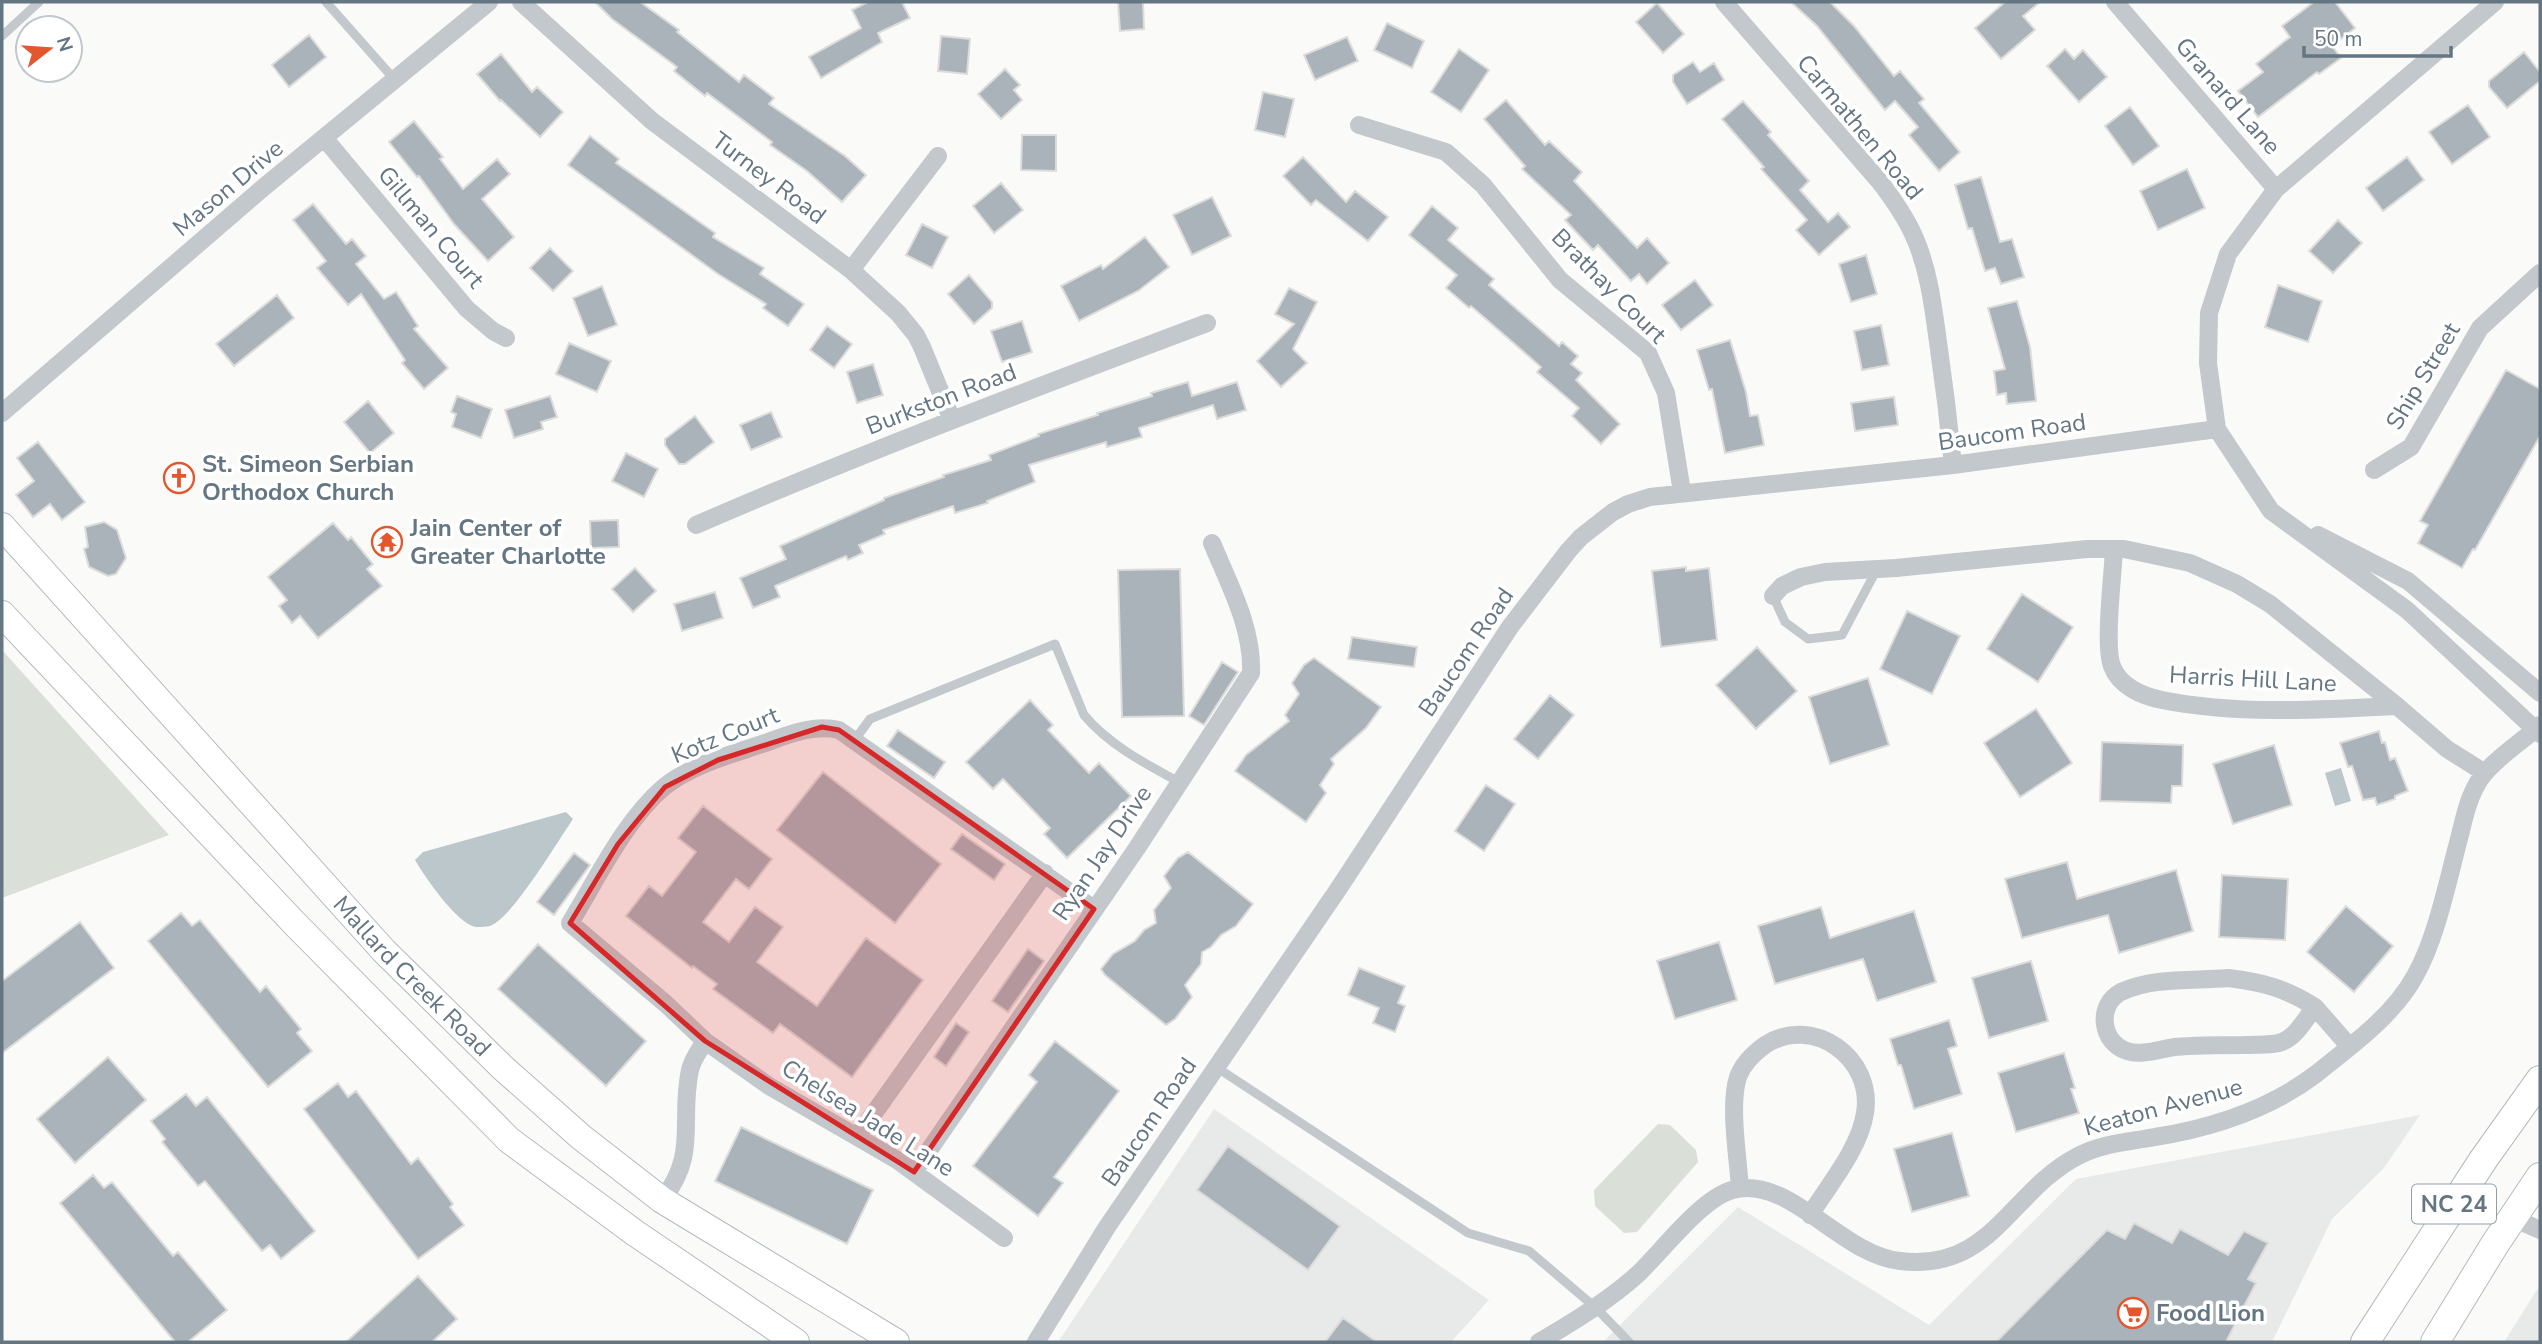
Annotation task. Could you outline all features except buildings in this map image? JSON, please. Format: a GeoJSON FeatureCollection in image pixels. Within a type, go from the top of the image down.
{"type":"FeatureCollection","features":[{"type":"Feature","properties":{"kind":"main road","name":"Mallard Creek Road"},"geometry":{"type":"LineString","coordinates":[[2,526],[384,951],[503,1068],[581,1137],[662,1200],[896,1342]]}},
{"type":"Feature","properties":{"kind":"main road","name":"Mallard Creek Road"},"geometry":{"type":"LineString","coordinates":[[2,614],[297,926],[509,1140],[635,1233],[796,1342]]}},
{"type":"Feature","properties":{"kind":"main road","name":"NC 24"},"geometry":{"type":"LineString","coordinates":[[2365,1342],[2483,1160],[2540,1080]]}},
{"type":"Feature","properties":{"kind":"main road","name":"NC 24"},"geometry":{"type":"LineString","coordinates":[[2435,1342],[2512,1218],[2539,1182]]}},
{"type":"Feature","properties":{"kind":"street","name":"Mason Drive"},"geometry":{"type":"LineString","coordinates":[[2,413],[264,187],[489,2]]}},
{"type":"Feature","properties":{"kind":"street","name":"Turney Road"},"geometry":{"type":"LineString","coordinates":[[520,2],[652,121],[851,270],[898,313],[916,335],[952,420]]}},
{"type":"Feature","properties":{"kind":"street","name":"Carmathen Road"},"geometry":{"type":"LineString","coordinates":[[1724,2],[1880,182],[1900,209],[1914,237],[1933,302],[1953,465]]}},
{"type":"Feature","properties":{"kind":"street","name":"Granard Lane"},"geometry":{"type":"LineString","coordinates":[[2115,2],[2276,189]]}},
{"type":"Feature","properties":{"kind":"street"},"geometry":{"type":"LineString","coordinates":[[2495,2],[2276,189],[2228,254],[2208,313],[2208,363],[2217,429],[2271,511],[2407,610],[2539,730]]}},
{"type":"Feature","properties":{"kind":"street","name":"Brathay Court"},"geometry":{"type":"LineString","coordinates":[[1359,125],[1446,152],[1483,185],[1560,280],[1648,353],[1665,393],[1682,492]]}},
{"type":"Feature","properties":{"kind":"street","name":"Gillman Court"},"geometry":{"type":"LineString","coordinates":[[325,139],[467,309],[493,331],[506,338]]}},
{"type":"Feature","properties":{"kind":"street"},"geometry":{"type":"LineString","coordinates":[[851,270],[938,156]]}},
{"type":"Feature","properties":{"kind":"street","name":"Ship Street"},"geometry":{"type":"LineString","coordinates":[[2374,470],[2411,447],[2480,328],[2540,273]]}},
{"type":"Feature","properties":{"kind":"street","name":"Burkston Road"},"geometry":{"type":"LineString","coordinates":[[696,526],[952,420],[1207,323]]}},
{"type":"Feature","properties":{"kind":"street","name":"Baucom Road"},"geometry":{"type":"LineString","coordinates":[[1036,1342],[1107,1227],[1339,888],[1510,627],[1581,537],[1628,504],[1650,497],[1953,465],[2217,429]]}},
{"type":"Feature","properties":{"kind":"street"},"geometry":{"type":"LineString","coordinates":[[2271,511],[2408,580],[2540,694]]}},
{"type":"Feature","properties":{"kind":"street","name":"Ryan Jay Drive"},"geometry":{"type":"LineString","coordinates":[[914,1172],[1137,848],[1251,673],[1252,653],[1245,625],[1212,543]]}},
{"type":"Feature","properties":{"kind":"street","name":"Harris Hill Lane"},"geometry":{"type":"LineString","coordinates":[[1773,596],[1782,586],[1801,577],[1825,572],[2087,549],[2114,549],[2190,564],[2237,584],[2270,604],[2447,749],[2485,773]]}},
{"type":"Feature","properties":{"kind":"street","name":"Harris Hill Lane"},"geometry":{"type":"LineString","coordinates":[[2114,549],[2109,626],[2110,663],[2124,685],[2160,700],[2217,707],[2332,709],[2397,706]]}},
{"type":"Feature","properties":{"kind":"street","name":"Kotz Court"},"geometry":{"type":"LineString","coordinates":[[705,1041],[666,1004],[570,923],[631,825],[645,807],[674,781],[718,760],[796,732],[822,727],[839,730],[1094,909]]}},
{"type":"Feature","properties":{"kind":"street","name":"Keaton Avenue"},"geometry":{"type":"LineString","coordinates":[[1740,1188],[1767,1190],[1788,1200],[1864,1249],[1887,1259],[1920,1262],[1945,1259],[1979,1244],[2050,1176],[2075,1157],[2113,1143],[2168,1135],[2236,1116],[2289,1091],[2314,1075],[2383,1018],[2400,1000],[2426,954],[2466,811],[2477,785],[2485,773],[2539,730]]}},
{"type":"Feature","properties":{"kind":"street"},"geometry":{"type":"LineString","coordinates":[[857,1138],[1045,873]]}},
{"type":"Feature","properties":{"kind":"street","name":"Keaton Avenue"},"geometry":{"type":"LineString","coordinates":[[2315,1007],[2291,1037],[2276,1044],[2197,1045],[2132,1053],[2114,1044],[2105,1024],[2110,1003],[2122,992],[2170,981],[2228,978],[2259,981],[2292,992],[2315,1007],[2349,1046]]}},
{"type":"Feature","properties":{"kind":"street"},"geometry":{"type":"LineString","coordinates":[[1539,1342],[1596,1308],[1637,1275],[1712,1199],[1740,1188],[1734,1097],[1743,1067],[1755,1052],[1775,1039],[1796,1034],[1817,1036],[1833,1043],[1849,1056],[1862,1076],[1867,1096],[1858,1139],[1810,1215]]}},
{"type":"Feature","properties":{"kind":"street"},"geometry":{"type":"LineString","coordinates":[[662,1200],[681,1170],[686,1149],[690,1070],[705,1041]]}},
{"type":"Feature","properties":{"kind":"street","name":"Chelsea Jade Lane"},"geometry":{"type":"LineString","coordinates":[[705,1041],[769,1086],[914,1172],[1004,1238]]}},
{"type":"Feature","properties":{"kind":"street"},"geometry":{"type":"LineString","coordinates":[[2512,1218],[2540,1230]]}},
{"type":"Feature","properties":{"kind":"lane"},"geometry":{"type":"LineString","coordinates":[[2,36],[39,2]]}},
{"type":"Feature","properties":{"kind":"lane"},"geometry":{"type":"LineString","coordinates":[[326,2],[395,80]]}},
{"type":"Feature","properties":{"kind":"lane"},"geometry":{"type":"LineString","coordinates":[[1773,596],[1784,622],[1808,639],[1842,635],[1877,569]]}},
{"type":"Feature","properties":{"kind":"lane"},"geometry":{"type":"LineString","coordinates":[[854,741],[870,719],[1055,644],[1084,716],[1092,725],[1137,759],[1179,782]]}},
{"type":"Feature","properties":{"kind":"lane"},"geometry":{"type":"LineString","coordinates":[[1216,1067],[1468,1233],[1529,1251],[1596,1308],[1629,1342]]}},
{"type":"Feature","properties":{"kind":"highlighted area"},"geometry":{"type":"Polygon","coordinates":[[[822,727],[839,730],[1094,909],[914,1172],[705,1041],[570,923],[618,844],[665,787],[718,760],[822,727]]]}},
{"type":"Feature","properties":{"kind":"shaded area"},"geometry":{"type":"Polygon","coordinates":[[[2,650],[169,835],[2,898],[2,650]]]}},
{"type":"Feature","properties":{"kind":"shaded area"},"geometry":{"type":"Polygon","coordinates":[[[2341,768],[2351,801],[2335,806],[2325,773],[2341,768]]]}},
{"type":"Feature","properties":{"kind":"shaded area"},"geometry":{"type":"Polygon","coordinates":[[[566,812],[573,819],[523,893],[501,919],[491,926],[476,927],[460,918],[442,899],[415,860],[423,852],[566,812]]]}},
{"type":"Feature","properties":{"kind":"shaded area"},"geometry":{"type":"Polygon","coordinates":[[[1214,1109],[1489,1300],[1451,1342],[1058,1342],[1214,1109]]]}},
{"type":"Feature","properties":{"kind":"shaded area"},"geometry":{"type":"Polygon","coordinates":[[[2420,1115],[2384,1168],[2332,1219],[2272,1342],[1603,1342],[1738,1207],[1929,1325],[2076,1179],[2420,1115]]]}},
{"type":"Feature","properties":{"kind":"shaded area"},"geometry":{"type":"Polygon","coordinates":[[[1658,1124],[1670,1125],[1696,1150],[1698,1162],[1637,1232],[1624,1233],[1595,1206],[1594,1190],[1658,1124]]]}},
{"type":"Feature","properties":{"kind":"shaded area"},"geometry":{"type":"Polygon","coordinates":[[[2540,1285],[2540,1342],[2504,1342],[2540,1285]]]}},
{"type":"Feature","properties":{"kind":"place","name":"St. Simeon Serbian Orthodox Church"},"geometry":{"type":"Point","coordinates":[179,478]}},
{"type":"Feature","properties":{"kind":"place","name":"Jain Center of Greater Charlotte"},"geometry":{"type":"Point","coordinates":[387,542]}},
{"type":"Feature","properties":{"kind":"place","name":"Food Lion"},"geometry":{"type":"Point","coordinates":[2133,1313]}}]}
